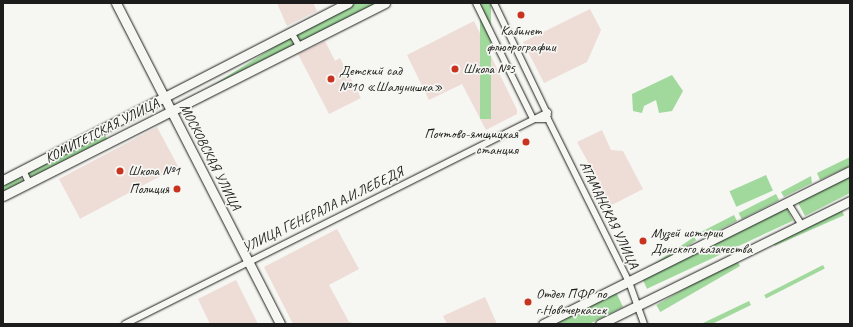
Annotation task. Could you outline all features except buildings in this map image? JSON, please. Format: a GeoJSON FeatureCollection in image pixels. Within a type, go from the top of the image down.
{"type":"FeatureCollection","features":[{"type":"Feature","properties":{"kind":"main road","name":"МОСКОВСКАЯ УЛИЦА"},"geometry":{"type":"LineString","coordinates":[[111,3],[162,98]]}},
{"type":"Feature","properties":{"kind":"main road","name":"МОСКОВСКАЯ УЛИЦА"},"geometry":{"type":"LineString","coordinates":[[116,3],[169,113],[246,262],[280,324]]}},
{"type":"Feature","properties":{"kind":"main road","name":"КОМИТЕТСКАЯ УЛИЦА"},"geometry":{"type":"LineString","coordinates":[[3,180],[348,3]]}},
{"type":"Feature","properties":{"kind":"main road","name":"КОМИТЕТСКАЯ УЛИЦА"},"geometry":{"type":"LineString","coordinates":[[3,196],[385,3]]}},
{"type":"Feature","properties":{"kind":"main road"},"geometry":{"type":"LineString","coordinates":[[543,324],[850,171]]}},
{"type":"Feature","properties":{"kind":"main road"},"geometry":{"type":"LineString","coordinates":[[600,324],[850,201]]}},
{"type":"Feature","properties":{"kind":"main road","name":"МОСКОВСКАЯ УЛИЦА"},"geometry":{"type":"LineString","coordinates":[[246,262],[274,324]]}},
{"type":"Feature","properties":{"kind":"street"},"geometry":{"type":"LineString","coordinates":[[476,3],[534,119],[548,115]]}},
{"type":"Feature","properties":{"kind":"street","name":"АТАМАНСКАЯ УЛИЦА"},"geometry":{"type":"LineString","coordinates":[[494,3],[629,282],[636,306],[644,324]]}},
{"type":"Feature","properties":{"kind":"street"},"geometry":{"type":"LineString","coordinates":[[291,32],[299,46]]}},
{"type":"Feature","properties":{"kind":"street","name":"УЛИЦА ГЕНЕРАЛА А.И.ЛЕБЕДЯ"},"geometry":{"type":"LineString","coordinates":[[124,324],[534,119]]}},
{"type":"Feature","properties":{"kind":"street"},"geometry":{"type":"LineString","coordinates":[[23,170],[29,183]]}},
{"type":"Feature","properties":{"kind":"street"},"geometry":{"type":"LineString","coordinates":[[788,203],[802,225]]}},
{"type":"Feature","properties":{"kind":"shaded area"},"geometry":{"type":"Polygon","coordinates":[[[277,3],[313,3],[317,11],[287,26],[277,3]]]}},
{"type":"Feature","properties":{"kind":"shaded area"},"geometry":{"type":"Polygon","coordinates":[[[590,9],[601,30],[587,62],[544,83],[523,42],[590,9]]]}},
{"type":"Feature","properties":{"kind":"shaded area","name":"Школа №5"},"geometry":{"type":"Polygon","coordinates":[[[474,21],[517,110],[517,114],[486,130],[462,84],[429,100],[407,55],[474,21]]]}},
{"type":"Feature","properties":{"kind":"shaded area","name":"Детский сад №10 «Шалунишка»"},"geometry":{"type":"Polygon","coordinates":[[[325,41],[335,61],[340,58],[361,98],[329,114],[298,54],[325,41]]]}},
{"type":"Feature","properties":{"kind":"shaded area","name":"Школа №1"},"geometry":{"type":"Polygon","coordinates":[[[157,127],[178,167],[80,219],[59,179],[157,127]]]}},
{"type":"Feature","properties":{"kind":"shaded area"},"geometry":{"type":"Polygon","coordinates":[[[602,130],[611,150],[623,151],[643,189],[610,206],[600,187],[597,188],[590,178],[585,166],[589,164],[577,142],[602,130]]]}},
{"type":"Feature","properties":{"kind":"shaded area"},"geometry":{"type":"Polygon","coordinates":[[[337,229],[359,269],[329,285],[349,322],[358,324],[293,324],[264,267],[337,229]]]}},
{"type":"Feature","properties":{"kind":"shaded area"},"geometry":{"type":"Polygon","coordinates":[[[236,280],[258,324],[210,324],[198,299],[236,280]]]}},
{"type":"Feature","properties":{"kind":"shaded area"},"geometry":{"type":"Polygon","coordinates":[[[485,297],[497,324],[447,324],[443,316],[485,297]]]}},
{"type":"Feature","properties":{"kind":"green space"},"geometry":{"type":"Polygon","coordinates":[[[356,3],[379,3],[301,43],[296,34],[356,3]]]}},
{"type":"Feature","properties":{"kind":"green space"},"geometry":{"type":"Polygon","coordinates":[[[480,3],[491,3],[491,119],[480,119],[480,3]]]}},
{"type":"Feature","properties":{"kind":"green space"},"geometry":{"type":"Polygon","coordinates":[[[290,37],[295,45],[205,101],[200,93],[290,37]]]}},
{"type":"Feature","properties":{"kind":"green space"},"geometry":{"type":"Polygon","coordinates":[[[672,75],[683,91],[672,111],[659,113],[656,100],[644,106],[642,113],[633,111],[632,94],[672,75]]]}},
{"type":"Feature","properties":{"kind":"green space"},"geometry":{"type":"Polygon","coordinates":[[[103,131],[108,141],[31,180],[26,170],[103,131]]]}},
{"type":"Feature","properties":{"kind":"green space"},"geometry":{"type":"Polygon","coordinates":[[[850,157],[850,166],[820,180],[817,173],[850,157]]]}},
{"type":"Feature","properties":{"kind":"green space"},"geometry":{"type":"Polygon","coordinates":[[[19,174],[24,183],[3,194],[3,183],[19,174]]]}},
{"type":"Feature","properties":{"kind":"green space"},"geometry":{"type":"Polygon","coordinates":[[[766,175],[773,191],[736,207],[729,191],[766,175]]]}},
{"type":"Feature","properties":{"kind":"green space"},"geometry":{"type":"Polygon","coordinates":[[[850,175],[850,193],[805,216],[797,201],[850,175]]]}},
{"type":"Feature","properties":{"kind":"green space"},"geometry":{"type":"Polygon","coordinates":[[[811,176],[812,183],[784,197],[781,192],[811,176]]]}},
{"type":"Feature","properties":{"kind":"green space"},"geometry":{"type":"Polygon","coordinates":[[[776,194],[779,200],[742,219],[739,213],[776,194]]]}},
{"type":"Feature","properties":{"kind":"green space"},"geometry":{"type":"Polygon","coordinates":[[[840,206],[844,215],[775,246],[771,237],[840,206]]]}},
{"type":"Feature","properties":{"kind":"green space"},"geometry":{"type":"Polygon","coordinates":[[[787,208],[793,221],[647,289],[641,276],[787,208]]]}},
{"type":"Feature","properties":{"kind":"green space"},"geometry":{"type":"Polygon","coordinates":[[[734,215],[737,221],[705,237],[699,233],[734,215]]]}},
{"type":"Feature","properties":{"kind":"green space"},"geometry":{"type":"Polygon","coordinates":[[[694,237],[696,240],[646,274],[644,271],[694,237]]]}},
{"type":"Feature","properties":{"kind":"green space"},"geometry":{"type":"Polygon","coordinates":[[[736,259],[740,266],[660,312],[656,305],[736,259]]]}},
{"type":"Feature","properties":{"kind":"green space"},"geometry":{"type":"Polygon","coordinates":[[[823,265],[825,269],[766,299],[764,295],[823,265]]]}},
{"type":"Feature","properties":{"kind":"green space"},"geometry":{"type":"Polygon","coordinates":[[[616,292],[623,307],[589,324],[550,324],[616,292]]]}},
{"type":"Feature","properties":{"kind":"green space"},"geometry":{"type":"Polygon","coordinates":[[[749,301],[751,305],[712,324],[701,324],[749,301]]]}},
{"type":"Feature","properties":{"kind":"place","name":"Кабинет флюорографии"},"geometry":{"type":"Point","coordinates":[521,15]}},
{"type":"Feature","properties":{"kind":"place","name":"Школа №5"},"geometry":{"type":"Point","coordinates":[455,69]}},
{"type":"Feature","properties":{"kind":"place","name":"Детский сад №10 «Шалунишка»"},"geometry":{"type":"Point","coordinates":[331,79]}},
{"type":"Feature","properties":{"kind":"place","name":"Почтово-ямщицкая станция"},"geometry":{"type":"Point","coordinates":[526,142]}},
{"type":"Feature","properties":{"kind":"place","name":"Школа №1"},"geometry":{"type":"Point","coordinates":[120,171]}},
{"type":"Feature","properties":{"kind":"place","name":"Полиция"},"geometry":{"type":"Point","coordinates":[177,189]}},
{"type":"Feature","properties":{"kind":"place","name":"Музей истории Донского казачества"},"geometry":{"type":"Point","coordinates":[643,241]}},
{"type":"Feature","properties":{"kind":"place","name":"Отдел ПФР по г.Новочеркасск"},"geometry":{"type":"Point","coordinates":[528,302]}}]}
